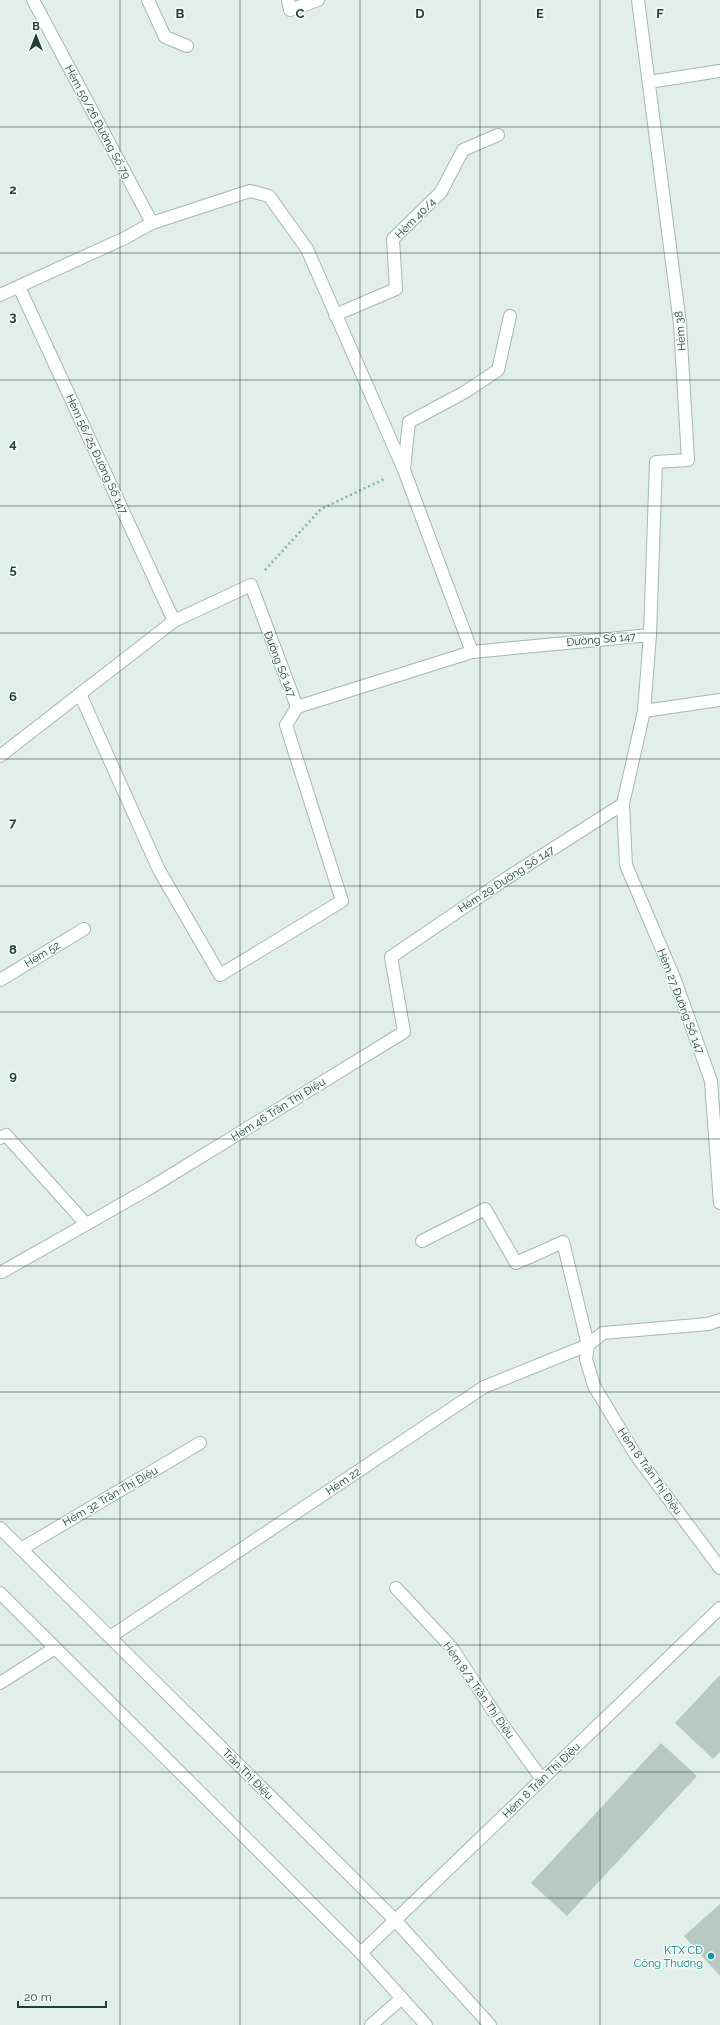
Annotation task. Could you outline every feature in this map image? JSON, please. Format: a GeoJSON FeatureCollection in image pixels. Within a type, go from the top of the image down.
{"type":"FeatureCollection","features":[{"type":"Feature","properties":{"kind":"street","name":"Hẻm 50/26 Đường Số 79"},"geometry":{"type":"LineString","coordinates":[[33,0],[152,223]]}},
{"type":"Feature","properties":{"kind":"street"},"geometry":{"type":"LineString","coordinates":[[148,0],[165,37],[187,46]]}},
{"type":"Feature","properties":{"kind":"street"},"geometry":{"type":"LineString","coordinates":[[288,0],[290,10],[318,0]]}},
{"type":"Feature","properties":{"kind":"street","name":"Hẻm 38"},"geometry":{"type":"LineString","coordinates":[[638,0],[680,324],[688,460],[656,462],[650,635]]}},
{"type":"Feature","properties":{"kind":"street"},"geometry":{"type":"LineString","coordinates":[[649,82],[720,71]]}},
{"type":"Feature","properties":{"kind":"street","name":"Hẻm 40/4"},"geometry":{"type":"LineString","coordinates":[[335,315],[396,289],[392,239],[441,192],[464,150],[498,135]]}},
{"type":"Feature","properties":{"kind":"street"},"geometry":{"type":"LineString","coordinates":[[0,295],[125,238],[152,223],[250,191],[269,196],[307,249],[404,470],[472,652]]}},
{"type":"Feature","properties":{"kind":"street","name":"Hẻm 56/25 Đường Số 147"},"geometry":{"type":"LineString","coordinates":[[19,287],[174,622]]}},
{"type":"Feature","properties":{"kind":"street"},"geometry":{"type":"LineString","coordinates":[[404,470],[409,422],[465,392],[498,370],[510,316]]}},
{"type":"Feature","properties":{"kind":"street"},"geometry":{"type":"LineString","coordinates":[[0,756],[174,622],[251,585]]}},
{"type":"Feature","properties":{"kind":"street","name":"Đường Số 147"},"geometry":{"type":"LineString","coordinates":[[251,585],[297,707],[472,652],[650,635],[644,711],[623,804]]}},
{"type":"Feature","properties":{"kind":"street"},"geometry":{"type":"LineString","coordinates":[[80,694],[159,870],[220,975],[342,901],[286,725],[297,707]]}},
{"type":"Feature","properties":{"kind":"street"},"geometry":{"type":"LineString","coordinates":[[644,711],[720,700]]}},
{"type":"Feature","properties":{"kind":"street","name":"Hẻm 29 Đường Số 147"},"geometry":{"type":"LineString","coordinates":[[391,957],[507,878],[623,804]]}},
{"type":"Feature","properties":{"kind":"street","name":"Hẻm 27 Đường Số 147"},"geometry":{"type":"LineString","coordinates":[[623,804],[626,865],[675,980],[711,1081],[720,1203]]}},
{"type":"Feature","properties":{"kind":"street","name":"Hẻm 52"},"geometry":{"type":"LineString","coordinates":[[0,980],[84,929]]}},
{"type":"Feature","properties":{"kind":"street","name":"Hẻm 46 Trần Thị Điệu"},"geometry":{"type":"LineString","coordinates":[[2,1272],[150,1188],[404,1032],[391,957]]}},
{"type":"Feature","properties":{"kind":"street"},"geometry":{"type":"LineString","coordinates":[[0,1138],[6,1135],[86,1224]]}},
{"type":"Feature","properties":{"kind":"street","name":"Hẻm 8 Trần Thị Điệu"},"geometry":{"type":"LineString","coordinates":[[422,1242],[485,1209],[516,1263],[563,1242],[588,1345],[586,1359],[594,1386],[635,1454],[720,1568]]}},
{"type":"Feature","properties":{"kind":"street"},"geometry":{"type":"LineString","coordinates":[[588,1345],[603,1333],[708,1324],[720,1320]]}},
{"type":"Feature","properties":{"kind":"street","name":"Hẻm 22"},"geometry":{"type":"LineString","coordinates":[[110,1637],[484,1387],[588,1345]]}},
{"type":"Feature","properties":{"kind":"street","name":"Hẻm 32 Trần Thị Điệu"},"geometry":{"type":"LineString","coordinates":[[21,1549],[200,1443]]}},
{"type":"Feature","properties":{"kind":"street","name":"Trần Thị Điệu"},"geometry":{"type":"LineString","coordinates":[[0,1528],[395,1920],[490,2025]]}},
{"type":"Feature","properties":{"kind":"street","name":"Hẻm 8/3 Trần Thị Điệu"},"geometry":{"type":"LineString","coordinates":[[396,1588],[452,1648],[500,1720],[542,1779]]}},
{"type":"Feature","properties":{"kind":"street"},"geometry":{"type":"LineString","coordinates":[[0,1593],[361,1953],[426,2025]]}},
{"type":"Feature","properties":{"kind":"street","name":"Hẻm 8 Trần Thị Điệu"},"geometry":{"type":"LineString","coordinates":[[361,1953],[720,1608]]}},
{"type":"Feature","properties":{"kind":"street"},"geometry":{"type":"LineString","coordinates":[[0,1683],[55,1648]]}},
{"type":"Feature","properties":{"kind":"street"},"geometry":{"type":"LineString","coordinates":[[372,2025],[402,1998]]}},
{"type":"Feature","properties":{"kind":"path"},"geometry":{"type":"LineString","coordinates":[[251,585],[321,509],[404,470]]}},
{"type":"Feature","properties":{"kind":"building"},"geometry":{"type":"Polygon","coordinates":[[[720,1675],[720,1752],[713,1759],[675,1723],[720,1675]]]}},
{"type":"Feature","properties":{"kind":"building"},"geometry":{"type":"Polygon","coordinates":[[[661,1743],[697,1776],[567,1916],[531,1883],[661,1743]]]}},
{"type":"Feature","properties":{"kind":"building","name":"KTX CĐ Công Thương"},"geometry":{"type":"Polygon","coordinates":[[[720,1904],[720,1976],[684,1936],[720,1904]]]}},
{"type":"Feature","properties":{"kind":"place","name":"KTX CĐ Công Thương"},"geometry":{"type":"Point","coordinates":[711,1956]}}]}
